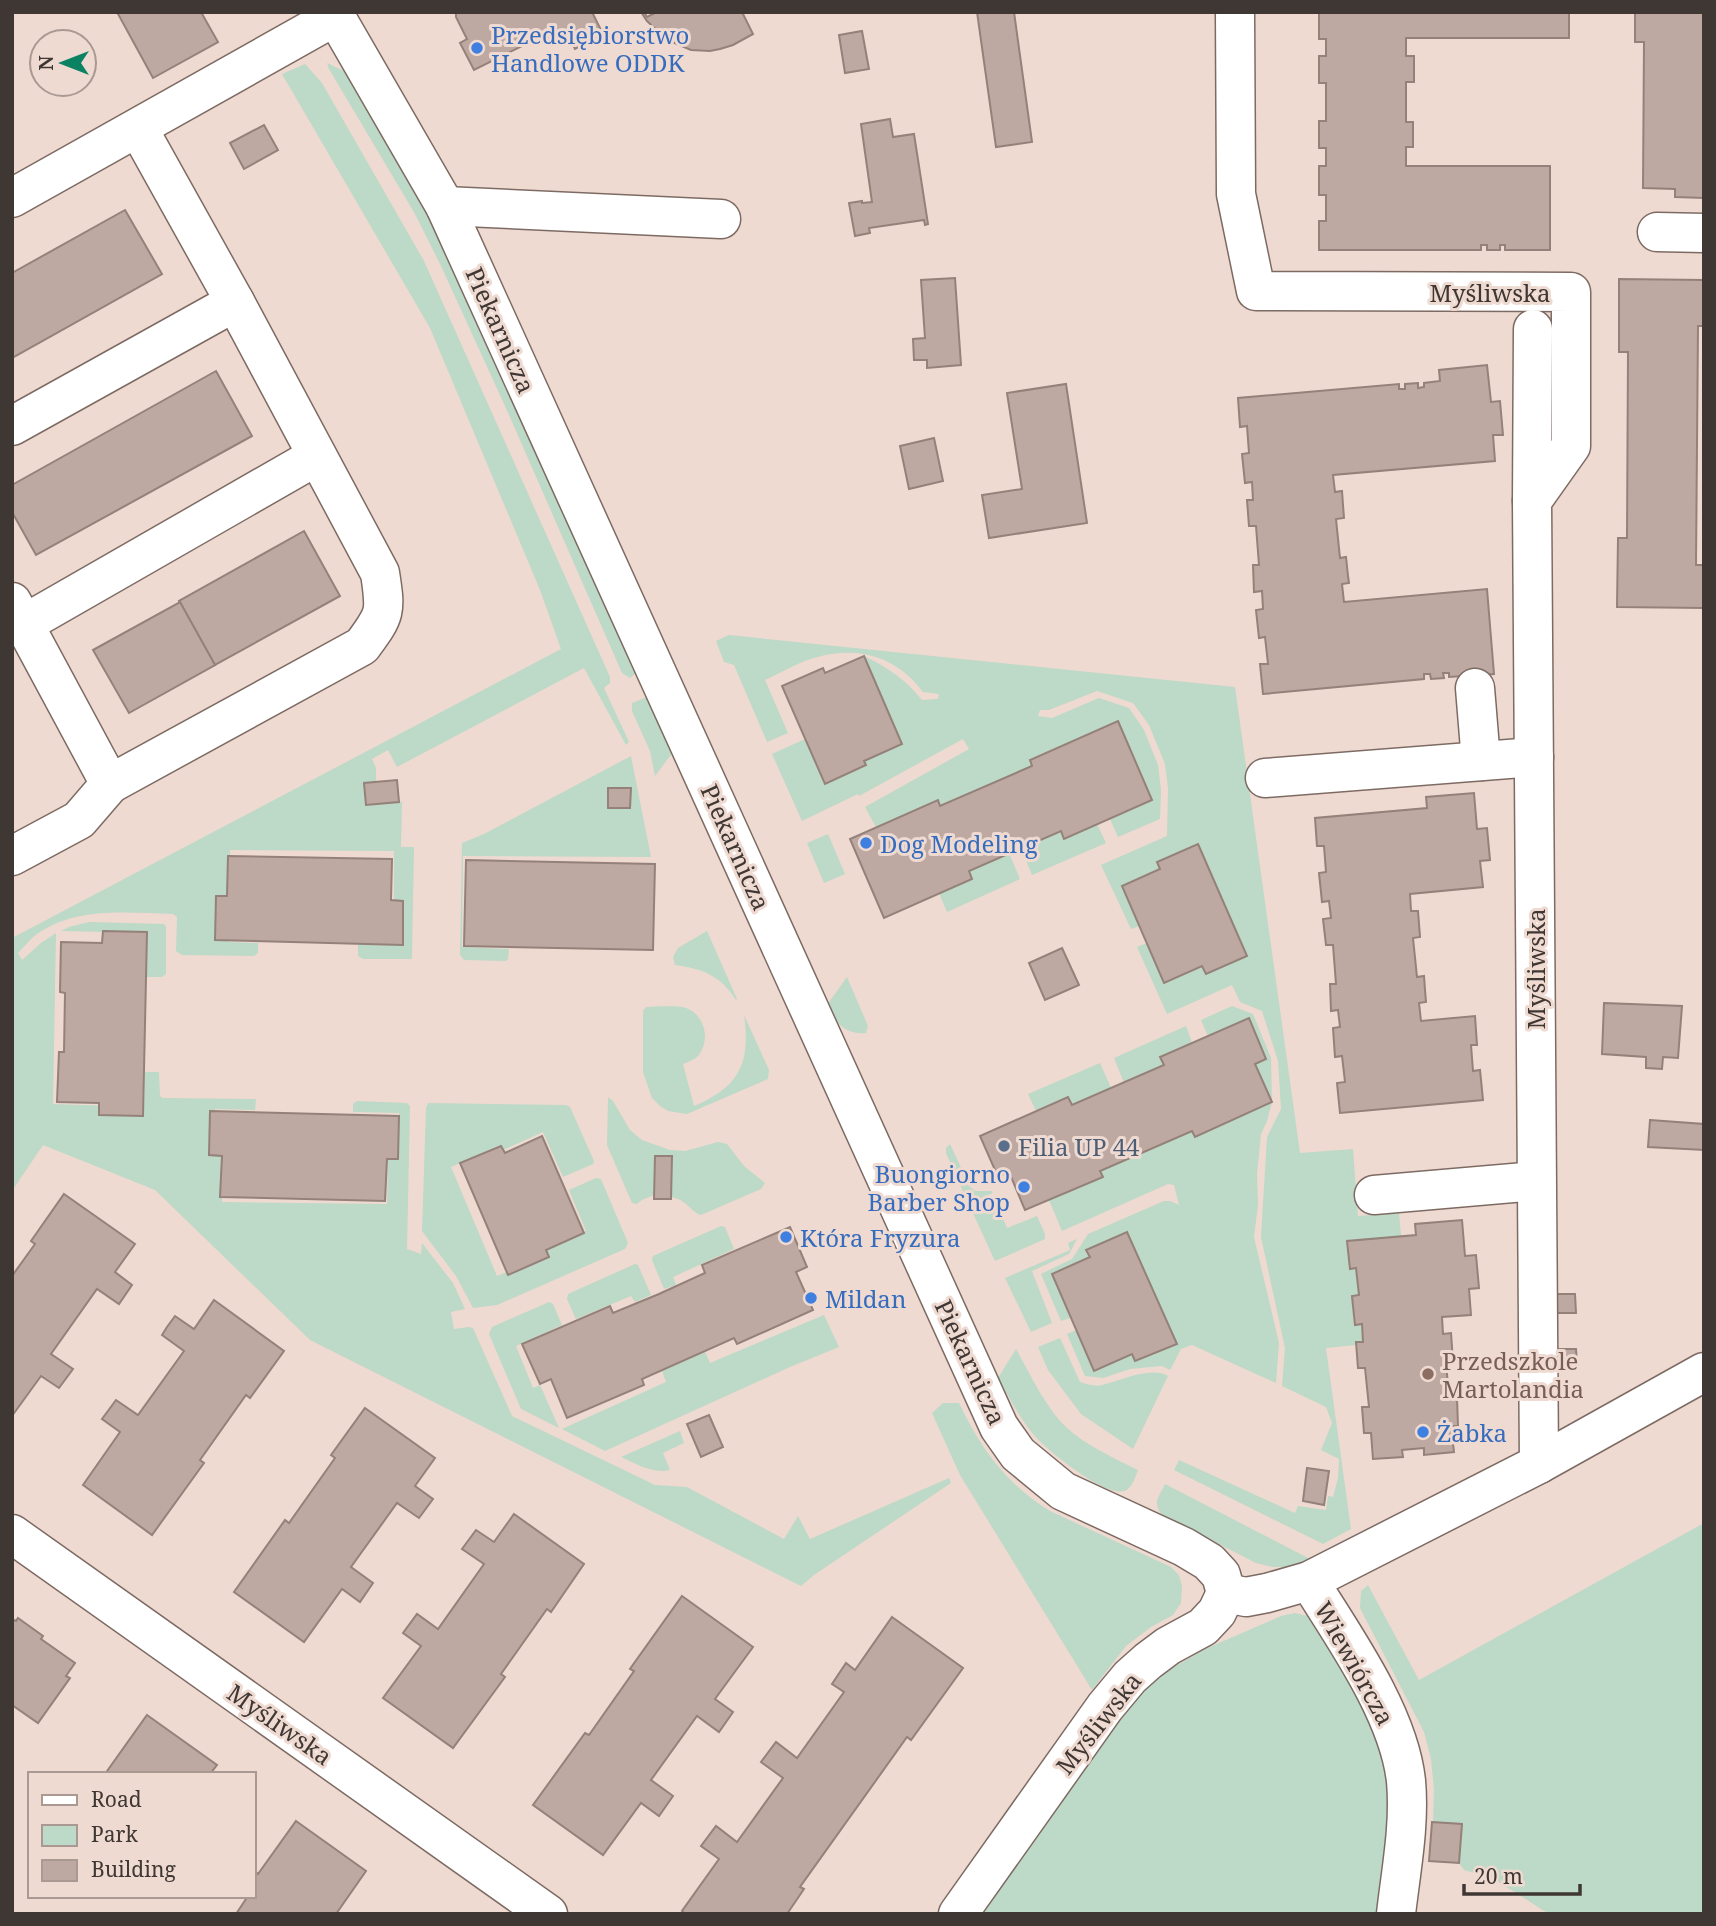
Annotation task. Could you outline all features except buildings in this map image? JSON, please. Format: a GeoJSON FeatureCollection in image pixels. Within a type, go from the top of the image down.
{"type":"FeatureCollection","features":[{"type":"Feature","properties":{"kind":"street","name":"Myśliwska"},"geometry":{"type":"LineString","coordinates":[[1235,12],[1236,194],[1256,291],[1571,292],[1571,446],[1532,500],[1539,1464]]}},
{"type":"Feature","properties":{"kind":"street"},"geometry":{"type":"LineString","coordinates":[[12,198],[335,14]]}},
{"type":"Feature","properties":{"kind":"street","name":"Piekarnicza"},"geometry":{"type":"LineString","coordinates":[[335,14],[445,206],[999,1427],[1018,1454],[1063,1491],[1184,1547],[1209,1562],[1221,1575],[1226,1593]]}},
{"type":"Feature","properties":{"kind":"street"},"geometry":{"type":"LineString","coordinates":[[12,856],[79,820],[110,783],[362,646],[379,624],[385,605],[380,573],[138,128]]}},
{"type":"Feature","properties":{"kind":"street"},"geometry":{"type":"LineString","coordinates":[[445,206],[721,219]]}},
{"type":"Feature","properties":{"kind":"street"},"geometry":{"type":"LineString","coordinates":[[1657,232],[1704,233]]}},
{"type":"Feature","properties":{"kind":"street"},"geometry":{"type":"LineString","coordinates":[[12,426],[235,302]]}},
{"type":"Feature","properties":{"kind":"street"},"geometry":{"type":"LineString","coordinates":[[1532,500],[1533,329]]}},
{"type":"Feature","properties":{"kind":"street"},"geometry":{"type":"LineString","coordinates":[[110,783],[18,613],[317,456]]}},
{"type":"Feature","properties":{"kind":"street"},"geometry":{"type":"LineString","coordinates":[[1475,688],[1481,761]]}},
{"type":"Feature","properties":{"kind":"street"},"geometry":{"type":"LineString","coordinates":[[1265,778],[1534,757]]}},
{"type":"Feature","properties":{"kind":"street"},"geometry":{"type":"LineString","coordinates":[[1374,1195],[1536,1181]]}},
{"type":"Feature","properties":{"kind":"street"},"geometry":{"type":"LineString","coordinates":[[1226,1593],[1246,1597],[1309,1581],[1539,1464],[1704,1372]]}},
{"type":"Feature","properties":{"kind":"street","name":"Myśliwska"},"geometry":{"type":"LineString","coordinates":[[12,1534],[548,1914]]}},
{"type":"Feature","properties":{"kind":"street","name":"Wiewiórcza"},"geometry":{"type":"LineString","coordinates":[[1309,1581],[1370,1679],[1401,1756],[1406,1782],[1406,1819],[1396,1914]]}},
{"type":"Feature","properties":{"kind":"street","name":"Myśliwska"},"geometry":{"type":"LineString","coordinates":[[958,1914],[1105,1707],[1130,1677],[1168,1646],[1203,1627],[1217,1612],[1226,1593]]}},
{"type":"Feature","properties":{"kind":"green space"},"geometry":{"type":"Polygon","coordinates":[[[327,63],[344,71],[424,208],[449,257],[635,674],[630,678],[622,673],[441,266],[415,214],[327,63]]]}},
{"type":"Feature","properties":{"kind":"green space"},"geometry":{"type":"Polygon","coordinates":[[[305,64],[322,83],[424,261],[610,677],[610,683],[604,688],[629,742],[626,745],[584,668],[397,767],[388,750],[372,759],[376,768],[376,782],[364,783],[366,805],[402,802],[401,847],[414,847],[412,959],[363,959],[358,956],[358,944],[394,944],[394,851],[230,850],[229,942],[258,943],[258,953],[254,956],[182,955],[176,951],[177,917],[173,914],[86,915],[53,925],[37,934],[18,953],[22,960],[56,933],[53,1104],[144,1107],[145,1072],[159,1072],[160,1096],[163,1098],[256,1099],[255,1110],[215,1109],[214,1154],[223,1155],[222,1202],[387,1204],[388,1160],[398,1159],[399,1113],[353,1112],[353,1104],[357,1101],[407,1103],[410,1106],[407,1249],[421,1254],[422,1243],[453,1283],[465,1309],[451,1312],[454,1329],[473,1328],[512,1416],[655,1485],[687,1487],[784,1539],[798,1516],[810,1539],[949,1478],[951,1483],[801,1586],[310,1340],[155,1190],[43,1145],[12,1191],[12,938],[561,649],[540,590],[430,328],[282,74],[305,64]]]}},
{"type":"Feature","properties":{"kind":"green space"},"geometry":{"type":"Polygon","coordinates":[[[729,635],[1235,687],[1300,1153],[1353,1149],[1358,1216],[1399,1213],[1401,1236],[1348,1241],[1350,1269],[1356,1268],[1359,1295],[1352,1296],[1354,1324],[1362,1324],[1363,1342],[1326,1348],[1351,1529],[1323,1544],[1174,1470],[1179,1460],[1295,1513],[1298,1506],[1326,1510],[1328,1496],[1333,1497],[1338,1478],[1339,1459],[1321,1450],[1332,1423],[1326,1407],[1282,1386],[1285,1348],[1261,1237],[1267,1137],[1281,1109],[1278,1061],[1262,1011],[1240,1002],[1232,985],[1167,1014],[1137,947],[1147,943],[1164,983],[1202,966],[1206,973],[1198,844],[1157,862],[1160,869],[1122,886],[1139,926],[1131,929],[1101,865],[1167,836],[1168,788],[1165,764],[1149,725],[1133,703],[1097,691],[1049,710],[1040,710],[1038,716],[1052,718],[1099,698],[1129,708],[1144,730],[1158,765],[1160,819],[1118,837],[1110,819],[1152,800],[1118,721],[1030,759],[1032,766],[940,806],[938,800],[876,827],[865,807],[969,749],[963,739],[859,796],[858,794],[802,821],[772,754],[805,739],[825,783],[865,765],[864,656],[895,674],[922,700],[938,699],[939,694],[923,692],[899,668],[870,656],[839,653],[822,656],[765,680],[788,733],[767,742],[734,665],[724,662],[716,641],[729,635]]]}},
{"type":"Feature","properties":{"kind":"green space"},"geometry":{"type":"Polygon","coordinates":[[[647,697],[673,752],[655,776],[650,751],[632,711],[632,703],[647,697]]]}},
{"type":"Feature","properties":{"kind":"green space"},"geometry":{"type":"Polygon","coordinates":[[[631,756],[651,857],[463,856],[462,947],[509,949],[506,961],[464,960],[460,955],[462,843],[631,756]]]}},
{"type":"Feature","properties":{"kind":"green space"},"geometry":{"type":"Polygon","coordinates":[[[1097,824],[1106,843],[1032,875],[1021,848],[1061,831],[1064,839],[1097,824]]]}},
{"type":"Feature","properties":{"kind":"green space"},"geometry":{"type":"Polygon","coordinates":[[[828,834],[845,874],[824,883],[807,843],[828,834]]]}},
{"type":"Feature","properties":{"kind":"green space"},"geometry":{"type":"Polygon","coordinates":[[[1009,853],[1020,879],[947,912],[939,893],[972,879],[969,871],[1009,853]]]}},
{"type":"Feature","properties":{"kind":"green space"},"geometry":{"type":"Polygon","coordinates":[[[89,922],[164,924],[166,974],[162,977],[146,977],[146,933],[61,931],[89,922]]]}},
{"type":"Feature","properties":{"kind":"green space"},"geometry":{"type":"Polygon","coordinates":[[[707,931],[736,1000],[717,979],[694,969],[675,965],[673,957],[678,948],[707,931]]]}},
{"type":"Feature","properties":{"kind":"green space"},"geometry":{"type":"Polygon","coordinates":[[[847,977],[868,1026],[866,1033],[847,1030],[827,1005],[847,977]]]}},
{"type":"Feature","properties":{"kind":"green space"},"geometry":{"type":"Polygon","coordinates":[[[1232,1006],[1253,1014],[1271,1058],[1272,1101],[1255,1064],[1266,1059],[1208,1036],[1201,1020],[1232,1006]]]}},
{"type":"Feature","properties":{"kind":"green space"},"geometry":{"type":"Polygon","coordinates":[[[646,1007],[686,1008],[693,1011],[702,1022],[705,1036],[702,1050],[691,1061],[683,1064],[694,1106],[722,1091],[739,1071],[745,1047],[744,1015],[769,1070],[768,1079],[687,1114],[668,1111],[652,1098],[643,1072],[643,1011],[646,1007]]]}},
{"type":"Feature","properties":{"kind":"green space"},"geometry":{"type":"Polygon","coordinates":[[[1186,1026],[1192,1043],[1161,1057],[1164,1065],[1124,1083],[1114,1058],[1186,1026]]]}},
{"type":"Feature","properties":{"kind":"green space"},"geometry":{"type":"Polygon","coordinates":[[[1100,1063],[1111,1088],[1072,1105],[1068,1097],[1036,1111],[1028,1094],[1100,1063]]]}},
{"type":"Feature","properties":{"kind":"green space"},"geometry":{"type":"Polygon","coordinates":[[[608,1097],[630,1130],[642,1140],[670,1150],[685,1151],[718,1142],[727,1144],[744,1166],[765,1183],[761,1189],[701,1215],[671,1197],[672,1157],[655,1156],[654,1195],[637,1204],[632,1203],[607,1145],[608,1097]]]}},
{"type":"Feature","properties":{"kind":"green space"},"geometry":{"type":"Polygon","coordinates":[[[1272,1102],[1261,1134],[1254,1237],[1279,1343],[1276,1383],[1192,1345],[1181,1349],[1170,1370],[1162,1366],[1130,1369],[1103,1378],[1085,1376],[1067,1334],[1076,1330],[1094,1371],[1132,1354],[1136,1361],[1177,1343],[1127,1232],[1087,1250],[1090,1257],[1052,1274],[1070,1318],[1061,1321],[1041,1274],[1072,1259],[1088,1234],[1164,1201],[1179,1205],[1174,1185],[1168,1184],[1062,1231],[1049,1200],[1103,1177],[1100,1171],[1192,1131],[1272,1102]]]}},
{"type":"Feature","properties":{"kind":"green space"},"geometry":{"type":"Polygon","coordinates":[[[428,1103],[566,1105],[570,1107],[594,1161],[593,1164],[563,1177],[543,1132],[501,1151],[498,1146],[451,1167],[497,1276],[545,1256],[543,1249],[586,1231],[569,1190],[596,1178],[601,1179],[628,1243],[625,1249],[497,1305],[473,1308],[456,1276],[422,1231],[428,1103]]]}},
{"type":"Feature","properties":{"kind":"green space"},"geometry":{"type":"Polygon","coordinates":[[[950,1144],[970,1187],[975,1191],[993,1193],[968,1203],[946,1153],[950,1144]]]}},
{"type":"Feature","properties":{"kind":"green space"},"geometry":{"type":"Polygon","coordinates":[[[996,1201],[1007,1228],[1037,1216],[1045,1239],[995,1261],[972,1211],[996,1201]]]}},
{"type":"Feature","properties":{"kind":"green space"},"geometry":{"type":"Polygon","coordinates":[[[721,1226],[725,1227],[734,1249],[673,1277],[676,1285],[664,1289],[652,1260],[653,1256],[721,1226]]]}},
{"type":"Feature","properties":{"kind":"green space"},"geometry":{"type":"Polygon","coordinates":[[[1077,1239],[1069,1254],[1032,1271],[1052,1323],[1031,1332],[1005,1278],[1070,1250],[1068,1243],[1077,1239]]]}},
{"type":"Feature","properties":{"kind":"green space"},"geometry":{"type":"Polygon","coordinates":[[[638,1265],[651,1295],[635,1302],[631,1296],[576,1319],[567,1299],[568,1294],[638,1265]]]}},
{"type":"Feature","properties":{"kind":"green space"},"geometry":{"type":"Polygon","coordinates":[[[549,1302],[553,1304],[562,1325],[516,1346],[533,1388],[540,1385],[559,1428],[521,1409],[489,1334],[492,1327],[549,1302]]]}},
{"type":"Feature","properties":{"kind":"green space"},"geometry":{"type":"Polygon","coordinates":[[[824,1315],[839,1347],[605,1451],[562,1429],[666,1382],[662,1371],[705,1352],[710,1363],[824,1315]]]}},
{"type":"Feature","properties":{"kind":"green space"},"geometry":{"type":"Polygon","coordinates":[[[1060,1338],[1080,1382],[1100,1386],[1144,1373],[1161,1373],[1168,1376],[1133,1449],[1081,1414],[1048,1370],[1038,1347],[1060,1338]]]}},
{"type":"Feature","properties":{"kind":"green space"},"geometry":{"type":"Polygon","coordinates":[[[1016,1349],[1045,1401],[1067,1428],[1092,1446],[1138,1470],[1128,1489],[1120,1492],[1094,1482],[1050,1451],[1033,1434],[998,1378],[1016,1349]]]}},
{"type":"Feature","properties":{"kind":"green space"},"geometry":{"type":"Polygon","coordinates":[[[943,1403],[959,1403],[996,1464],[1034,1500],[1050,1511],[1171,1567],[1179,1575],[1182,1586],[1181,1603],[1173,1615],[1126,1646],[1092,1690],[960,1475],[932,1413],[943,1403]]]}},
{"type":"Feature","properties":{"kind":"green space"},"geometry":{"type":"Polygon","coordinates":[[[680,1431],[684,1443],[663,1453],[670,1470],[651,1469],[621,1457],[680,1431]]]}},
{"type":"Feature","properties":{"kind":"green space"},"geometry":{"type":"Polygon","coordinates":[[[1165,1484],[1310,1559],[1288,1567],[1256,1563],[1162,1515],[1157,1503],[1165,1484]]]}},
{"type":"Feature","properties":{"kind":"green space"},"geometry":{"type":"Polygon","coordinates":[[[1704,1523],[1704,1914],[1549,1914],[1491,1877],[1464,1870],[1459,1863],[1462,1825],[1433,1822],[1431,1759],[1424,1732],[1360,1608],[1361,1591],[1368,1585],[1419,1680],[1704,1523]]]}},
{"type":"Feature","properties":{"kind":"green space"},"geometry":{"type":"Polygon","coordinates":[[[1295,1613],[1308,1616],[1322,1630],[1382,1746],[1391,1800],[1386,1815],[1390,1821],[1382,1914],[980,1914],[1124,1710],[1152,1680],[1205,1649],[1281,1616],[1295,1613]]]}},
{"type":"Feature","properties":{"kind":"place","name":"Przedsiębiorstwo Handlowe ODDK"},"geometry":{"type":"Point","coordinates":[477,48]}},
{"type":"Feature","properties":{"kind":"place","name":"Dog Modeling"},"geometry":{"type":"Point","coordinates":[866,843]}},
{"type":"Feature","properties":{"kind":"place","name":"Filia UP 44"},"geometry":{"type":"Point","coordinates":[1004,1146]}},
{"type":"Feature","properties":{"kind":"place","name":"Buongiorno Barber Shop"},"geometry":{"type":"Point","coordinates":[1024,1187]}},
{"type":"Feature","properties":{"kind":"place","name":"Która Fryzura"},"geometry":{"type":"Point","coordinates":[786,1237]}},
{"type":"Feature","properties":{"kind":"place","name":"Mildan"},"geometry":{"type":"Point","coordinates":[811,1298]}},
{"type":"Feature","properties":{"kind":"place","name":"Przedszkole Martolandia"},"geometry":{"type":"Point","coordinates":[1428,1374]}},
{"type":"Feature","properties":{"kind":"place","name":"Żabka"},"geometry":{"type":"Point","coordinates":[1423,1432]}}]}
